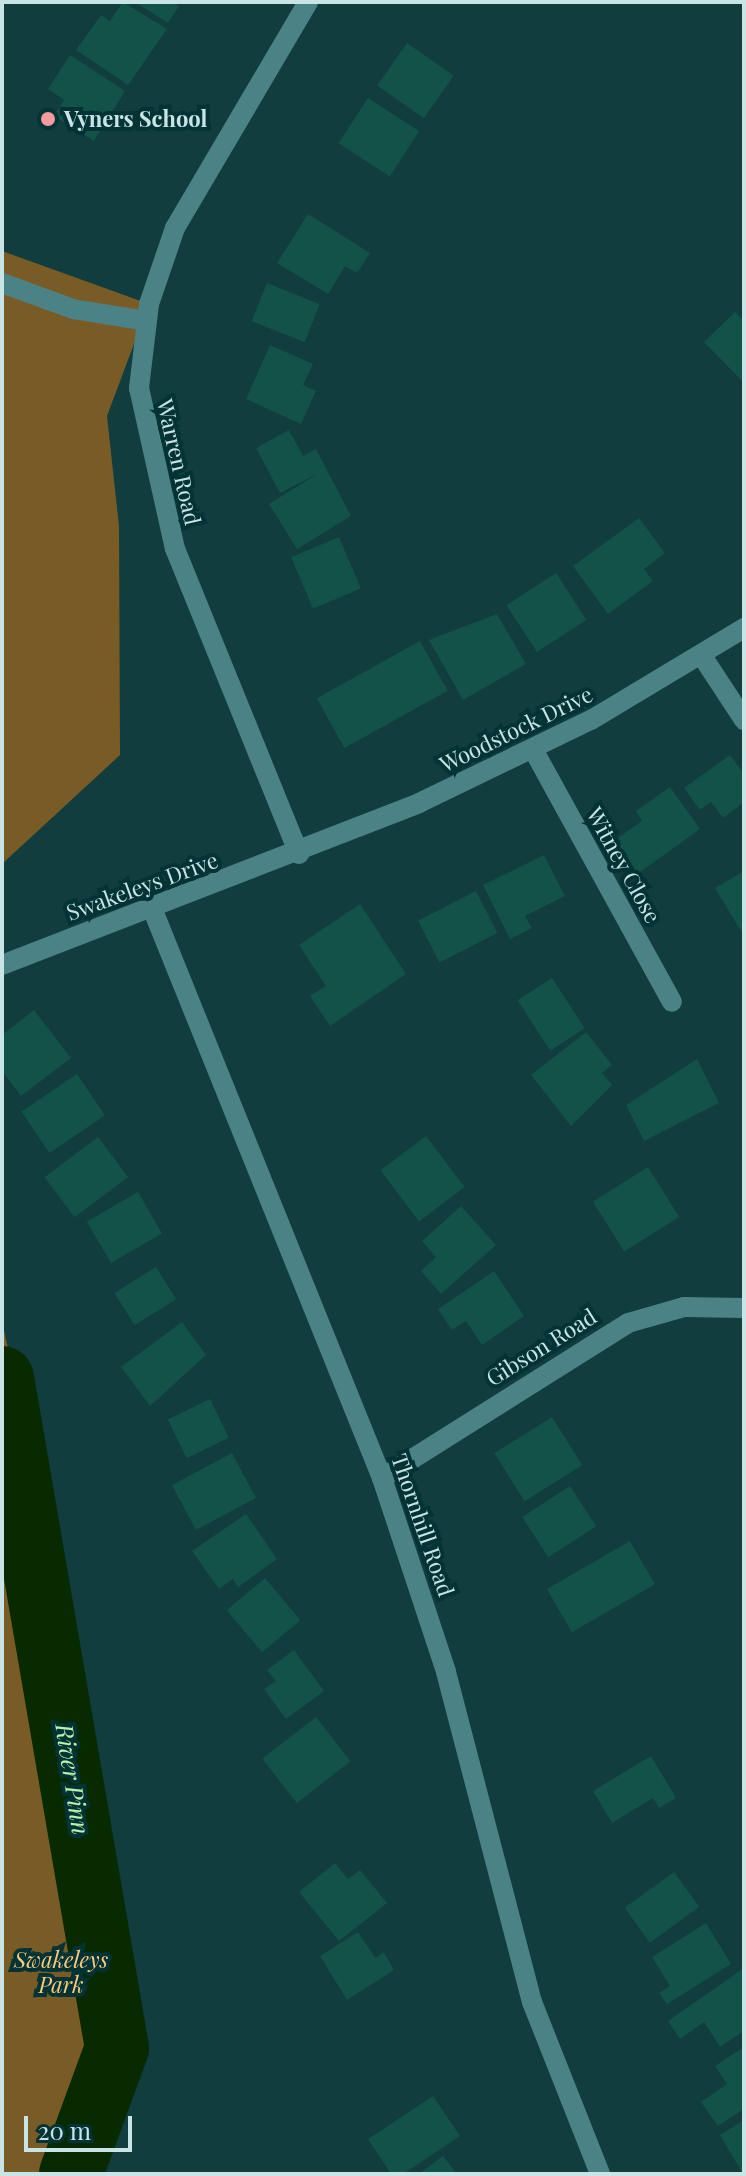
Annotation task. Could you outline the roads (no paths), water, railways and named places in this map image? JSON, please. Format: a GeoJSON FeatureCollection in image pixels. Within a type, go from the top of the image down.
{"type":"FeatureCollection","features":[{"type":"Feature","properties":{"kind":"street","name":"Warren Road"},"geometry":{"type":"LineString","coordinates":[[299,854],[162,509],[140,402],[146,321],[196,186],[308,2]]}},
{"type":"Feature","properties":{"kind":"street"},"geometry":{"type":"LineString","coordinates":[[2,283],[73,309],[146,321]]}},
{"type":"Feature","properties":{"kind":"street","name":"Woodstock Drive"},"geometry":{"type":"LineString","coordinates":[[299,854],[534,751],[702,656],[744,628]]}},
{"type":"Feature","properties":{"kind":"street"},"geometry":{"type":"LineString","coordinates":[[702,656],[744,720]]}},
{"type":"Feature","properties":{"kind":"street","name":"Witney Close"},"geometry":{"type":"LineString","coordinates":[[534,751],[672,1002]]}},
{"type":"Feature","properties":{"kind":"street","name":"Swakeleys Drive"},"geometry":{"type":"LineString","coordinates":[[2,965],[299,854]]}},
{"type":"Feature","properties":{"kind":"street","name":"Thornhill Road"},"geometry":{"type":"LineString","coordinates":[[152,908],[382,1478],[446,1672],[532,2002],[600,2174]]}},
{"type":"Feature","properties":{"kind":"street","name":"Gibson Road"},"geometry":{"type":"LineString","coordinates":[[382,1478],[628,1323],[684,1307],[744,1308]]}},
{"type":"Feature","properties":{"kind":"waterway","name":"River Pinn"},"geometry":{"type":"LineString","coordinates":[[2,1378],[117,2048],[71,2174]]}},
{"type":"Feature","properties":{"kind":"place","name":"Vyners School"},"geometry":{"type":"Point","coordinates":[48,119]}},
{"type":"Feature","properties":{"kind":"park label","name":"Swakeleys Park"},"geometry":{"type":"Point","coordinates":[61,1972]}}]}
